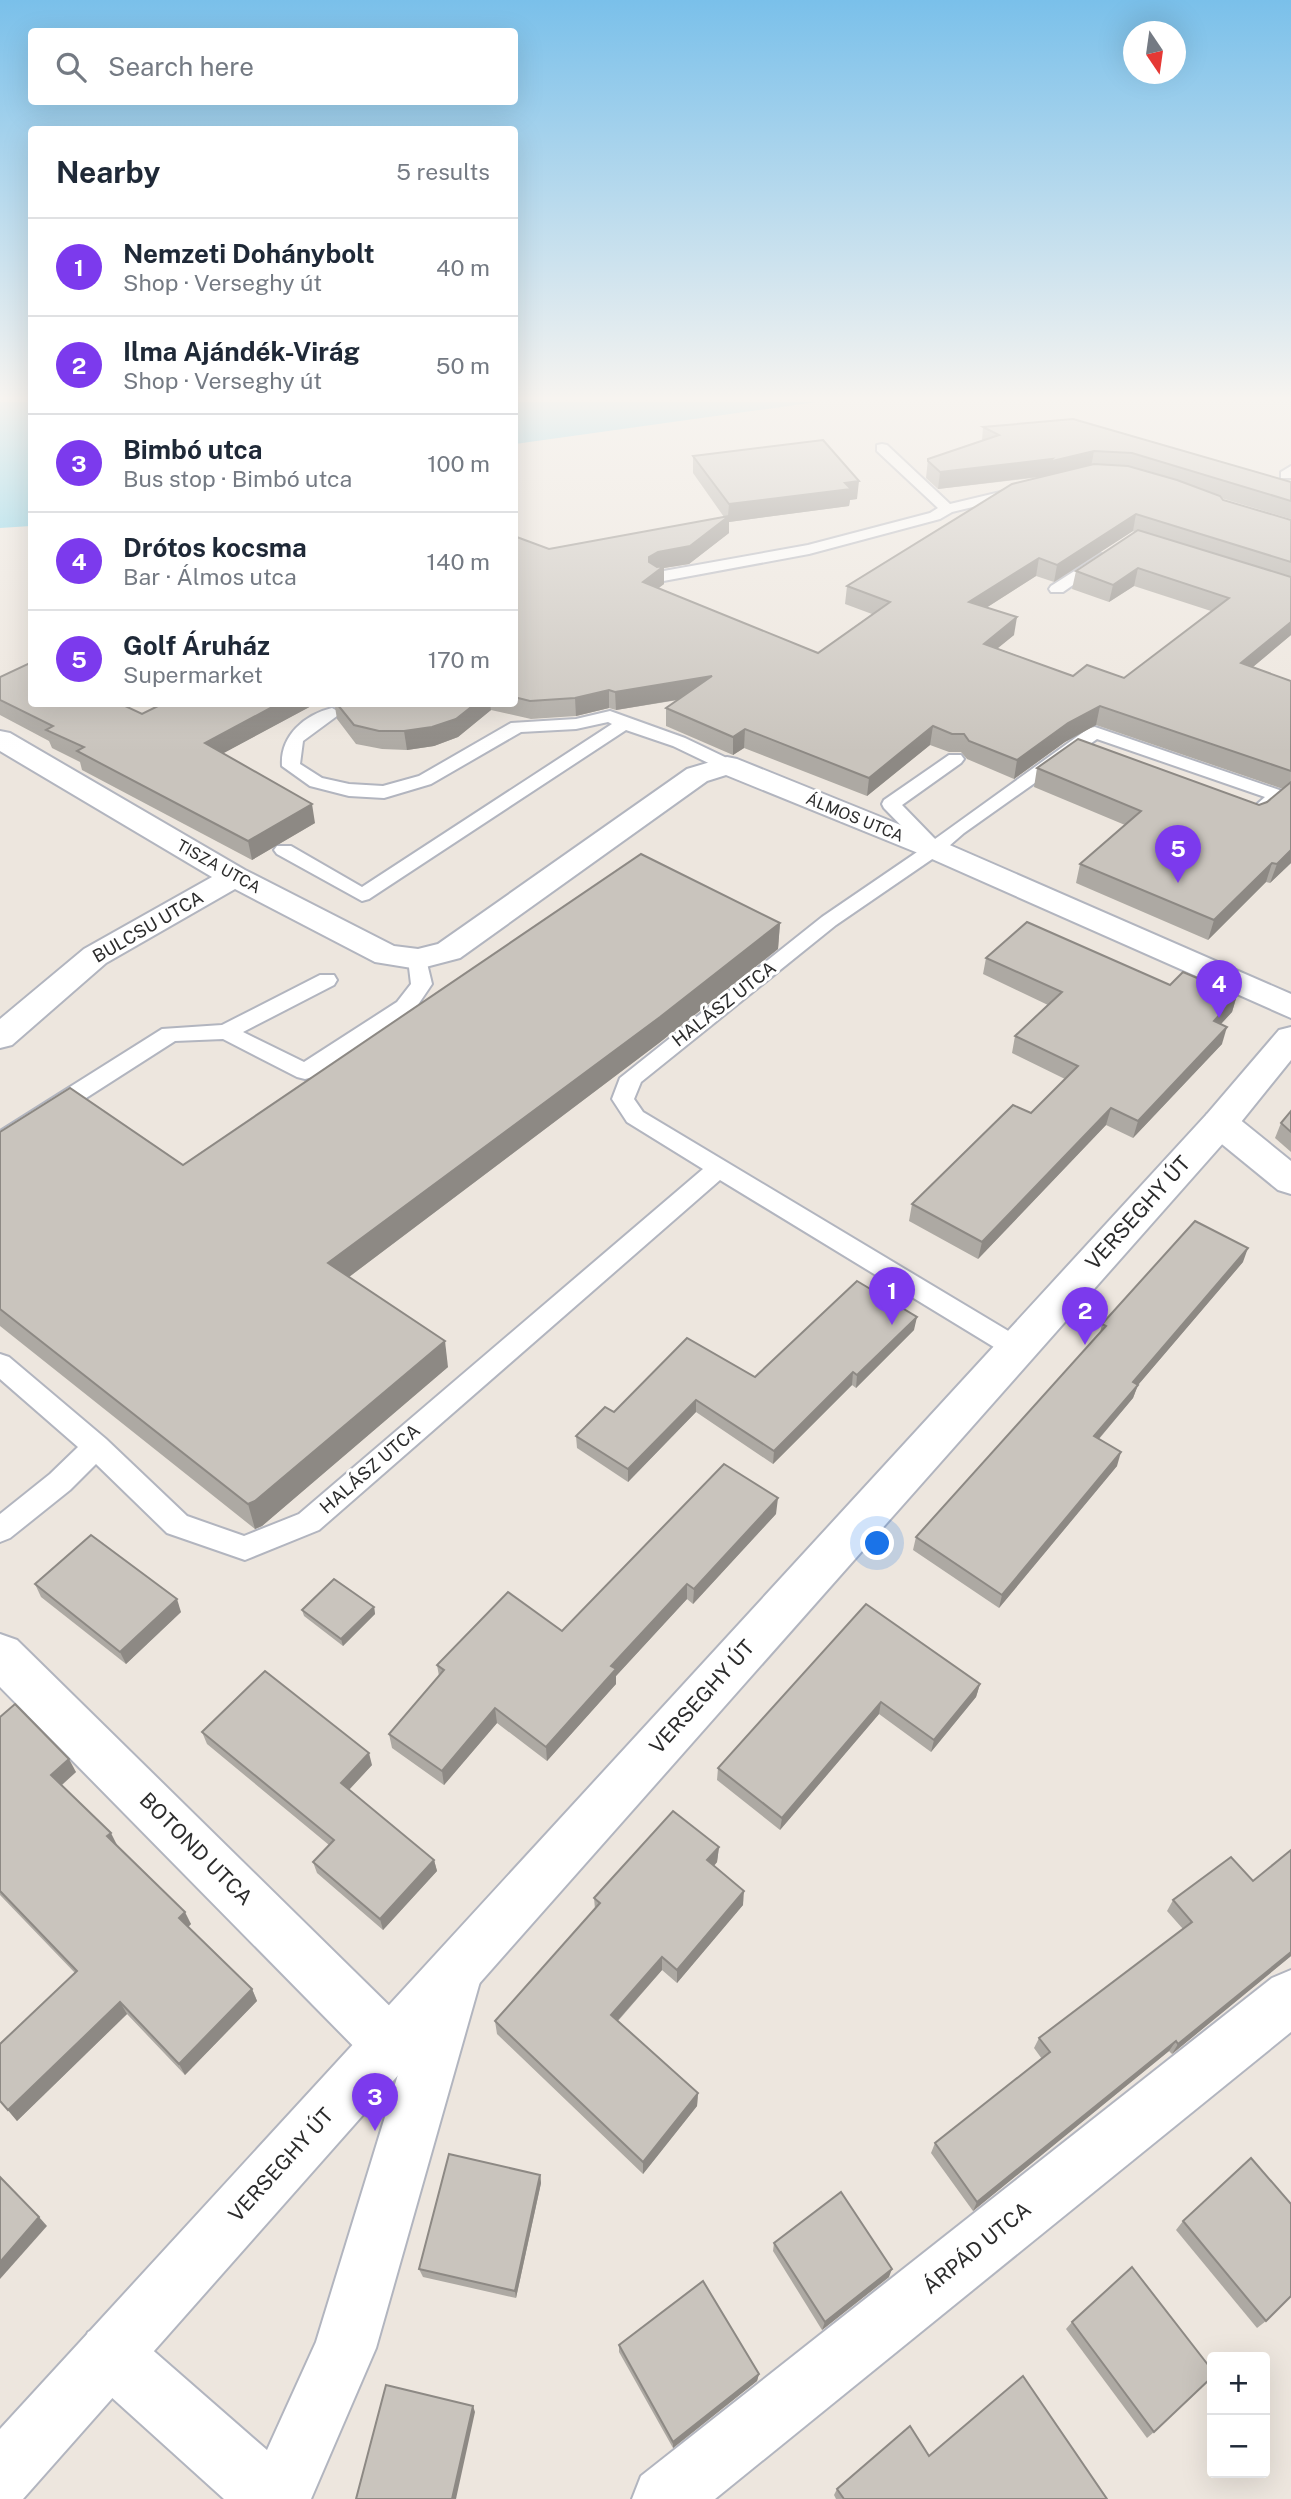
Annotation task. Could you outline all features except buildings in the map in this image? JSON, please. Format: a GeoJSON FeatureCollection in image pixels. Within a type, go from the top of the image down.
{"type":"FeatureCollection","features":[{"type":"Feature","properties":{"kind":"street","name":"TISZA UTCA"},"geometry":{"type":"LineString","coordinates":[[0,739],[234,877],[386,955],[418,959],[449,951],[697,775],[727,765]]}},
{"type":"Feature","properties":{"kind":"street","name":"ÁLMOS UTCA"},"geometry":{"type":"LineString","coordinates":[[727,765],[934,849],[1291,1007]]}},
{"type":"Feature","properties":{"kind":"street","name":"BULCSU UTCA"},"geometry":{"type":"LineString","coordinates":[[0,1037],[95,956],[234,877]]}},
{"type":"Feature","properties":{"kind":"street","name":"VERSEGHY ÚT"},"geometry":{"type":"LineString","coordinates":[[0,2476],[1220,1123],[1291,1038]]}},
{"type":"Feature","properties":{"kind":"street"},"geometry":{"type":"LineString","coordinates":[[1220,1123],[1291,1181]]}},
{"type":"Feature","properties":{"kind":"street","name":"BOTOND UTCA"},"geometry":{"type":"LineString","coordinates":[[0,1655],[391,2044]]}},
{"type":"Feature","properties":{"kind":"street"},"geometry":{"type":"LineString","coordinates":[[278,2499],[345,2348],[455,1972]]}},
{"type":"Feature","properties":{"kind":"street","name":"ÁRPÁD UTCA"},"geometry":{"type":"LineString","coordinates":[[664,2499],[1291,1997]]}},
{"type":"Feature","properties":{"kind":"street"},"geometry":{"type":"LineString","coordinates":[[110,2354],[241,2469],[264,2499]]}},
{"type":"Feature","properties":{"kind":"lane"},"geometry":{"type":"LineString","coordinates":[[658,577],[809,549],[925,519]]}},
{"type":"Feature","properties":{"kind":"lane"},"geometry":{"type":"LineString","coordinates":[[1057,589],[1111,553]]}},
{"type":"Feature","properties":{"kind":"lane"},"geometry":{"type":"LineString","coordinates":[[332,713],[294,737],[289,754],[291,766],[316,782],[349,790],[384,792],[425,780],[517,727],[576,724],[610,716],[624,724],[679,742],[727,765]]}},
{"type":"Feature","properties":{"kind":"lane"},"geometry":{"type":"LineString","coordinates":[[284,850],[362,895],[624,724]]}},
{"type":"Feature","properties":{"kind":"lane"},"geometry":{"type":"LineString","coordinates":[[955,759],[891,804],[934,849],[1095,732],[1278,796],[1254,815],[1241,810]]}},
{"type":"Feature","properties":{"kind":"lane"},"geometry":{"type":"LineString","coordinates":[[1072,748],[1098,757]]}},
{"type":"Feature","properties":{"kind":"lane","name":"HALÁSZ UTCA"},"geometry":{"type":"LineString","coordinates":[[934,849],[830,921],[631,1078],[623,1099],[635,1117],[1016,1348]]}},
{"type":"Feature","properties":{"kind":"lane"},"geometry":{"type":"LineString","coordinates":[[226,1032],[305,1072],[405,1006],[422,984],[418,959]]}},
{"type":"Feature","properties":{"kind":"lane"},"geometry":{"type":"LineString","coordinates":[[0,1142],[170,1034],[226,1032],[327,980]]}},
{"type":"Feature","properties":{"kind":"lane","name":"HALÁSZ UTCA"},"geometry":{"type":"LineString","coordinates":[[0,1364],[96,1447],[177,1525],[245,1549],[309,1522],[719,1168]]}},
{"type":"Feature","properties":{"kind":"lane"},"geometry":{"type":"LineString","coordinates":[[0,1530],[60,1482],[96,1447]]}},
{"type":"Feature","properties":{"kind":"water"},"geometry":{"type":"Polygon","coordinates":[[[0,519],[28,519],[28,526],[0,528],[0,519]]]}},
{"type":"Feature","properties":{"kind":"place","name":"Golf Áruház"},"geometry":{"type":"Point","coordinates":[1178,883]}},
{"type":"Feature","properties":{"kind":"place","name":"Drótos kocsma"},"geometry":{"type":"Point","coordinates":[1219,1018]}},
{"type":"Feature","properties":{"kind":"place","name":"Nemzeti Dohánybolt"},"geometry":{"type":"Point","coordinates":[892,1325]}},
{"type":"Feature","properties":{"kind":"place","name":"Ilma Ajándék-Virág"},"geometry":{"type":"Point","coordinates":[1085,1345]}},
{"type":"Feature","properties":{"kind":"place","name":"Bimbó utca"},"geometry":{"type":"Point","coordinates":[375,2131]}}]}
